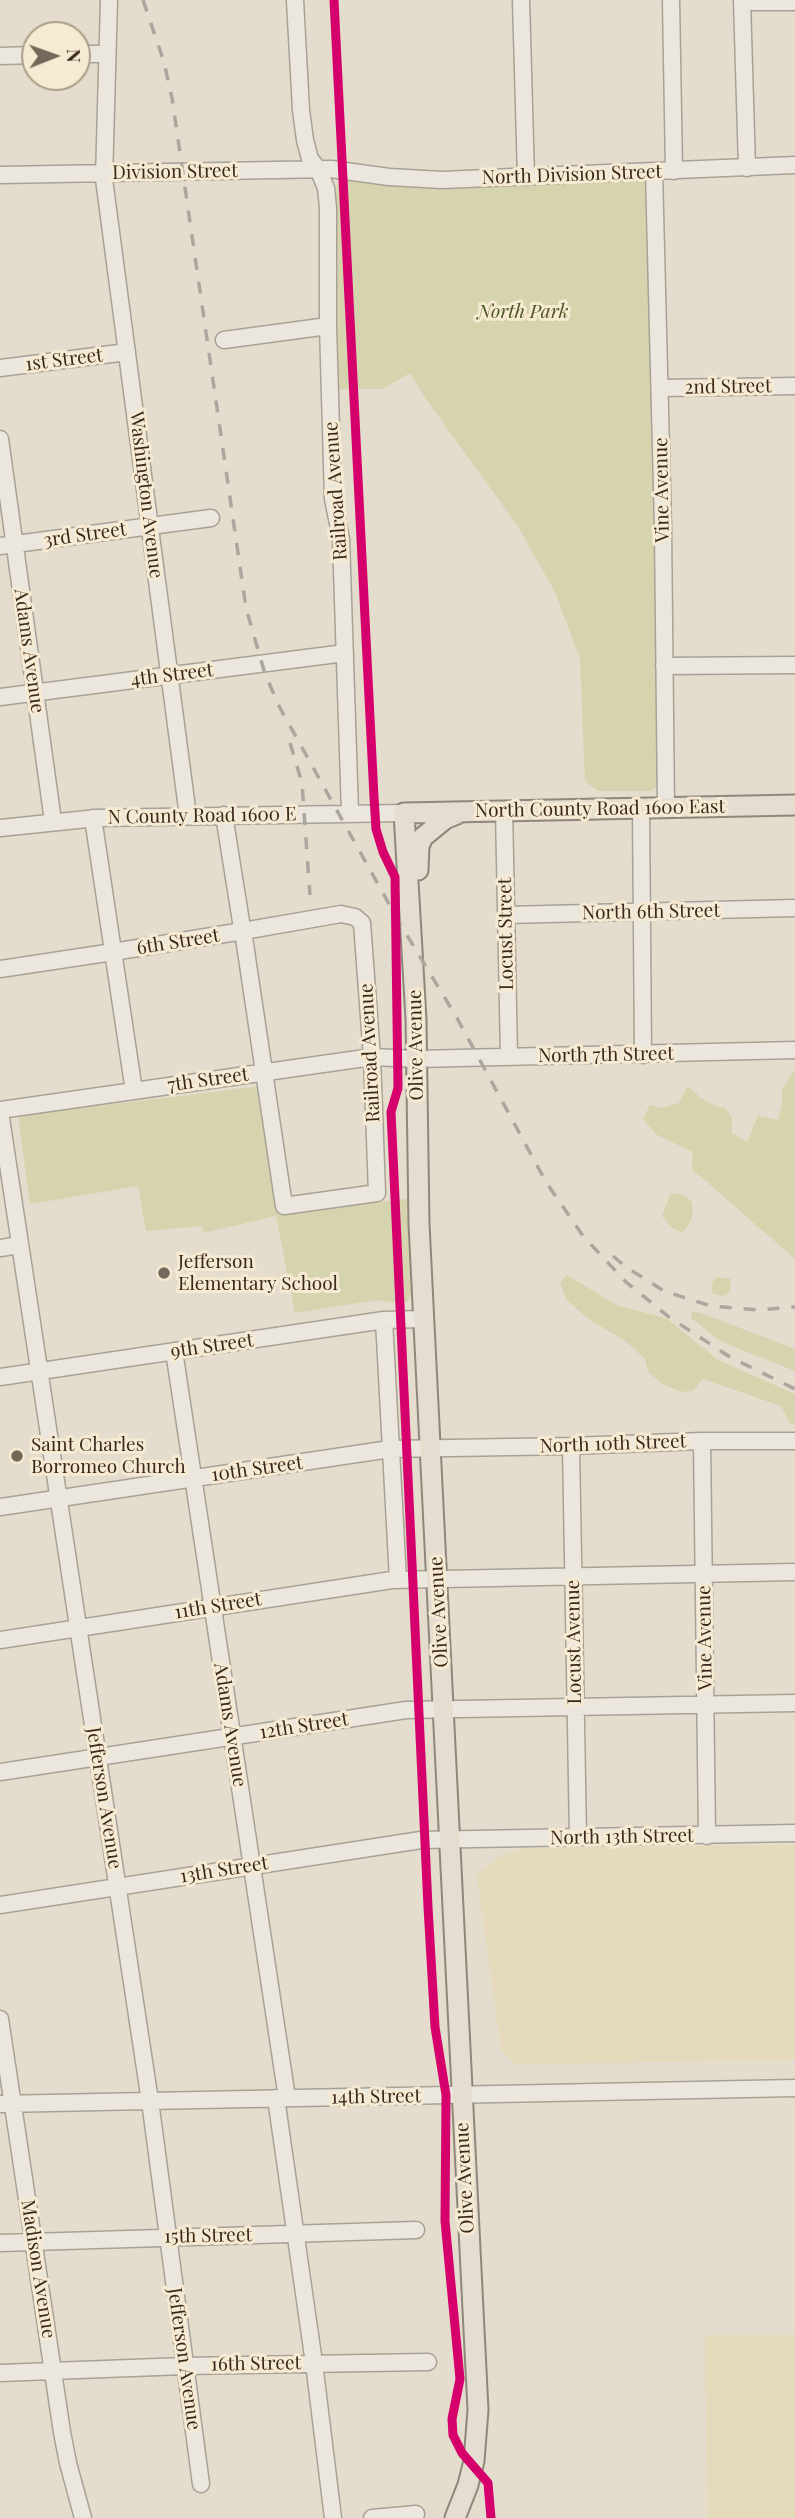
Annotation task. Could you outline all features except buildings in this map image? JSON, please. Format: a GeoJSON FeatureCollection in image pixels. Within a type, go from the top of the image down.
{"type":"FeatureCollection","features":[{"type":"Feature","properties":{"kind":"main road","name":"North County Road 1600 East"},"geometry":{"type":"LineString","coordinates":[[404,813],[795,805]]}},
{"type":"Feature","properties":{"kind":"main road"},"geometry":{"type":"LineString","coordinates":[[411,916],[418,887],[419,846],[433,827],[445,818],[463,811]]}},
{"type":"Feature","properties":{"kind":"main road","name":"Olive Avenue"},"geometry":{"type":"LineString","coordinates":[[404,813],[414,945],[417,1191],[438,1579],[460,2095],[478,2410],[474,2461],[455,2518]]}},
{"type":"Feature","properties":{"kind":"street","name":"Washington Avenue"},"geometry":{"type":"LineString","coordinates":[[109,0],[105,173],[188,816]]}},
{"type":"Feature","properties":{"kind":"street","name":"Railroad Avenue"},"geometry":{"type":"LineString","coordinates":[[295,0],[301,110],[310,159],[318,169],[326,188],[328,208],[333,499],[341,539],[350,813]]}},
{"type":"Feature","properties":{"kind":"street"},"geometry":{"type":"LineString","coordinates":[[521,0],[526,177]]}},
{"type":"Feature","properties":{"kind":"street"},"geometry":{"type":"LineString","coordinates":[[671,0],[674,171]]}},
{"type":"Feature","properties":{"kind":"street"},"geometry":{"type":"LineString","coordinates":[[747,168],[742,1],[795,2]]}},
{"type":"Feature","properties":{"kind":"street"},"geometry":{"type":"LineString","coordinates":[[91,54],[107,54]]}},
{"type":"Feature","properties":{"kind":"street"},"geometry":{"type":"LineString","coordinates":[[0,56],[21,55]]}},
{"type":"Feature","properties":{"kind":"street","name":"North Division Street"},"geometry":{"type":"LineString","coordinates":[[349,172],[442,180],[795,165]]}},
{"type":"Feature","properties":{"kind":"street","name":"Division Street"},"geometry":{"type":"LineString","coordinates":[[0,175],[318,169],[349,172]]}},
{"type":"Feature","properties":{"kind":"street","name":"Vine Avenue"},"geometry":{"type":"LineString","coordinates":[[654,172],[661,388],[666,808]]}},
{"type":"Feature","properties":{"kind":"street"},"geometry":{"type":"LineString","coordinates":[[224,340],[328,326]]}},
{"type":"Feature","properties":{"kind":"street","name":"1st Street"},"geometry":{"type":"LineString","coordinates":[[0,368],[127,352]]}},
{"type":"Feature","properties":{"kind":"street","name":"2nd Street"},"geometry":{"type":"LineString","coordinates":[[661,388],[795,386]]}},
{"type":"Feature","properties":{"kind":"street","name":"Adams Avenue"},"geometry":{"type":"LineString","coordinates":[[0,439],[7,545],[35,693],[54,821]]}},
{"type":"Feature","properties":{"kind":"street","name":"3rd Street"},"geometry":{"type":"LineString","coordinates":[[7,545],[211,518]]}},
{"type":"Feature","properties":{"kind":"street","name":"4th Street"},"geometry":{"type":"LineString","coordinates":[[0,697],[345,653]]}},
{"type":"Feature","properties":{"kind":"street"},"geometry":{"type":"LineString","coordinates":[[664,666],[795,665]]}},
{"type":"Feature","properties":{"kind":"street"},"geometry":{"type":"LineString","coordinates":[[641,808],[643,1055]]}},
{"type":"Feature","properties":{"kind":"street","name":"Locust Street"},"geometry":{"type":"LineString","coordinates":[[504,810],[509,1057]]}},
{"type":"Feature","properties":{"kind":"street","name":"N County Road 1600 E"},"geometry":{"type":"LineString","coordinates":[[0,828],[93,818],[404,813]]}},
{"type":"Feature","properties":{"kind":"street"},"geometry":{"type":"LineString","coordinates":[[224,816],[264,1072]]}},
{"type":"Feature","properties":{"kind":"street"},"geometry":{"type":"LineString","coordinates":[[93,818],[134,1091]]}},
{"type":"Feature","properties":{"kind":"street","name":"North 6th Street"},"geometry":{"type":"LineString","coordinates":[[506,915],[795,908]]}},
{"type":"Feature","properties":{"kind":"street","name":"6th Street"},"geometry":{"type":"LineString","coordinates":[[0,969],[341,914],[355,917]]}},
{"type":"Feature","properties":{"kind":"street","name":"Railroad Avenue"},"geometry":{"type":"LineString","coordinates":[[264,1072],[284,1206],[377,1193],[372,1057],[362,923],[355,917]]}},
{"type":"Feature","properties":{"kind":"street","name":"North 7th Street"},"geometry":{"type":"LineString","coordinates":[[417,1059],[795,1050]]}},
{"type":"Feature","properties":{"kind":"street","name":"7th Street"},"geometry":{"type":"LineString","coordinates":[[0,1111],[372,1057],[417,1059]]}},
{"type":"Feature","properties":{"kind":"street","name":"Jefferson Avenue"},"geometry":{"type":"LineString","coordinates":[[0,1111],[150,2101],[201,2484]]}},
{"type":"Feature","properties":{"kind":"street"},"geometry":{"type":"LineString","coordinates":[[0,1248],[20,1245]]}},
{"type":"Feature","properties":{"kind":"street","name":"9th Street"},"geometry":{"type":"LineString","coordinates":[[0,1377],[384,1320],[424,1319]]}},
{"type":"Feature","properties":{"kind":"street"},"geometry":{"type":"LineString","coordinates":[[384,1320],[398,1580]]}},
{"type":"Feature","properties":{"kind":"street","name":"Adams Avenue"},"geometry":{"type":"LineString","coordinates":[[174,1351],[252,1866],[295,2234],[334,2518]]}},
{"type":"Feature","properties":{"kind":"street","name":"Vine Avenue"},"geometry":{"type":"LineString","coordinates":[[702,1441],[707,1836]]}},
{"type":"Feature","properties":{"kind":"street","name":"North 10th Street"},"geometry":{"type":"LineString","coordinates":[[431,1449],[795,1441]]}},
{"type":"Feature","properties":{"kind":"street","name":"Locust Avenue"},"geometry":{"type":"LineString","coordinates":[[571,1446],[578,1837]]}},
{"type":"Feature","properties":{"kind":"street","name":"10th Street"},"geometry":{"type":"LineString","coordinates":[[0,1507],[390,1449],[431,1449]]}},
{"type":"Feature","properties":{"kind":"street","name":"11th Street"},"geometry":{"type":"LineString","coordinates":[[0,1640],[398,1580],[795,1572]]}},
{"type":"Feature","properties":{"kind":"street","name":"12th Street"},"geometry":{"type":"LineString","coordinates":[[0,1772],[407,1710],[795,1703]]}},
{"type":"Feature","properties":{"kind":"street","name":"North 13th Street"},"geometry":{"type":"LineString","coordinates":[[449,1840],[795,1833]]}},
{"type":"Feature","properties":{"kind":"street","name":"13th Street"},"geometry":{"type":"LineString","coordinates":[[0,1905],[421,1840],[449,1840]]}},
{"type":"Feature","properties":{"kind":"street","name":"Madison Avenue"},"geometry":{"type":"LineString","coordinates":[[0,2019],[6,2104],[34,2241],[68,2463],[83,2518]]}},
{"type":"Feature","properties":{"kind":"street","name":"14th Street"},"geometry":{"type":"LineString","coordinates":[[6,2104],[795,2088]]}},
{"type":"Feature","properties":{"kind":"street","name":"15th Street"},"geometry":{"type":"LineString","coordinates":[[0,2243],[416,2230]]}},
{"type":"Feature","properties":{"kind":"street","name":"16th Street"},"geometry":{"type":"LineString","coordinates":[[0,2373],[184,2366],[428,2362]]}},
{"type":"Feature","properties":{"kind":"street"},"geometry":{"type":"LineString","coordinates":[[372,2518],[416,2514]]}},
{"type":"Feature","properties":{"kind":"shaded area"},"geometry":{"type":"Polygon","coordinates":[[[795,1845],[795,2060],[515,2064],[501,2050],[477,1875],[498,1858],[524,1848],[795,1845]]]}},
{"type":"Feature","properties":{"kind":"shaded area"},"geometry":{"type":"Polygon","coordinates":[[[705,2335],[795,2335],[795,2518],[707,2518],[705,2335]]]}},
{"type":"Feature","properties":{"kind":"green space","name":"North Park"},"geometry":{"type":"Polygon","coordinates":[[[349,177],[421,187],[649,182],[658,759],[657,786],[651,791],[598,791],[585,781],[580,659],[555,592],[517,525],[410,373],[383,389],[334,389],[333,216],[337,184],[341,179],[349,177]]]}},
{"type":"Feature","properties":{"kind":"green space"},"geometry":{"type":"Polygon","coordinates":[[[794,1070],[795,1259],[692,1169],[693,1152],[657,1135],[643,1119],[650,1105],[662,1108],[679,1103],[688,1086],[701,1098],[717,1107],[725,1108],[732,1117],[732,1133],[747,1142],[758,1116],[778,1120],[782,1090],[794,1070]]]}},
{"type":"Feature","properties":{"kind":"green space"},"geometry":{"type":"Polygon","coordinates":[[[261,1086],[279,1210],[408,1199],[412,1294],[407,1302],[377,1300],[295,1313],[276,1216],[203,1233],[202,1226],[146,1231],[138,1186],[30,1204],[18,1116],[261,1086]]]}},
{"type":"Feature","properties":{"kind":"green space"},"geometry":{"type":"Polygon","coordinates":[[[671,1193],[684,1195],[692,1202],[693,1214],[682,1233],[670,1226],[662,1216],[671,1193]]]}},
{"type":"Feature","properties":{"kind":"green space"},"geometry":{"type":"Polygon","coordinates":[[[567,1275],[618,1306],[666,1318],[718,1360],[795,1394],[795,1424],[790,1424],[781,1406],[703,1379],[693,1391],[683,1392],[664,1385],[648,1372],[645,1359],[624,1340],[588,1319],[566,1299],[560,1283],[567,1275]]]}},
{"type":"Feature","properties":{"kind":"green space"},"geometry":{"type":"Polygon","coordinates":[[[718,1277],[731,1279],[730,1292],[723,1296],[714,1294],[711,1289],[713,1281],[718,1277]]]}},
{"type":"Feature","properties":{"kind":"green space"},"geometry":{"type":"Polygon","coordinates":[[[692,1312],[701,1313],[795,1349],[795,1371],[722,1342],[691,1318],[692,1312]]]}},
{"type":"Feature","properties":{"kind":"railway"},"geometry":{"type":"LineString","coordinates":[[143,0],[164,62],[172,98],[246,608],[265,674],[280,708],[399,922],[457,1018],[546,1182],[583,1236],[626,1282],[669,1317],[730,1357],[795,1389]]}},
{"type":"Feature","properties":{"kind":"railway"},"geometry":{"type":"LineString","coordinates":[[290,743],[302,783],[310,895]]}},
{"type":"Feature","properties":{"kind":"railway"},"geometry":{"type":"LineString","coordinates":[[613,1256],[664,1291],[711,1306],[758,1310],[795,1307]]}},
{"type":"Feature","properties":{"kind":"cycle path"},"geometry":{"type":"LineString","coordinates":[[334,0],[376,829],[395,877],[398,1088],[391,1112],[428,1907],[435,2027],[446,2095],[445,2221],[460,2379],[452,2419],[453,2435],[462,2453],[488,2483],[491,2518]]}},
{"type":"Feature","properties":{"kind":"place","name":"Jefferson Elementary School"},"geometry":{"type":"Point","coordinates":[164,1273]}},
{"type":"Feature","properties":{"kind":"place","name":"Saint Charles Borromeo Church"},"geometry":{"type":"Point","coordinates":[17,1456]}}]}
